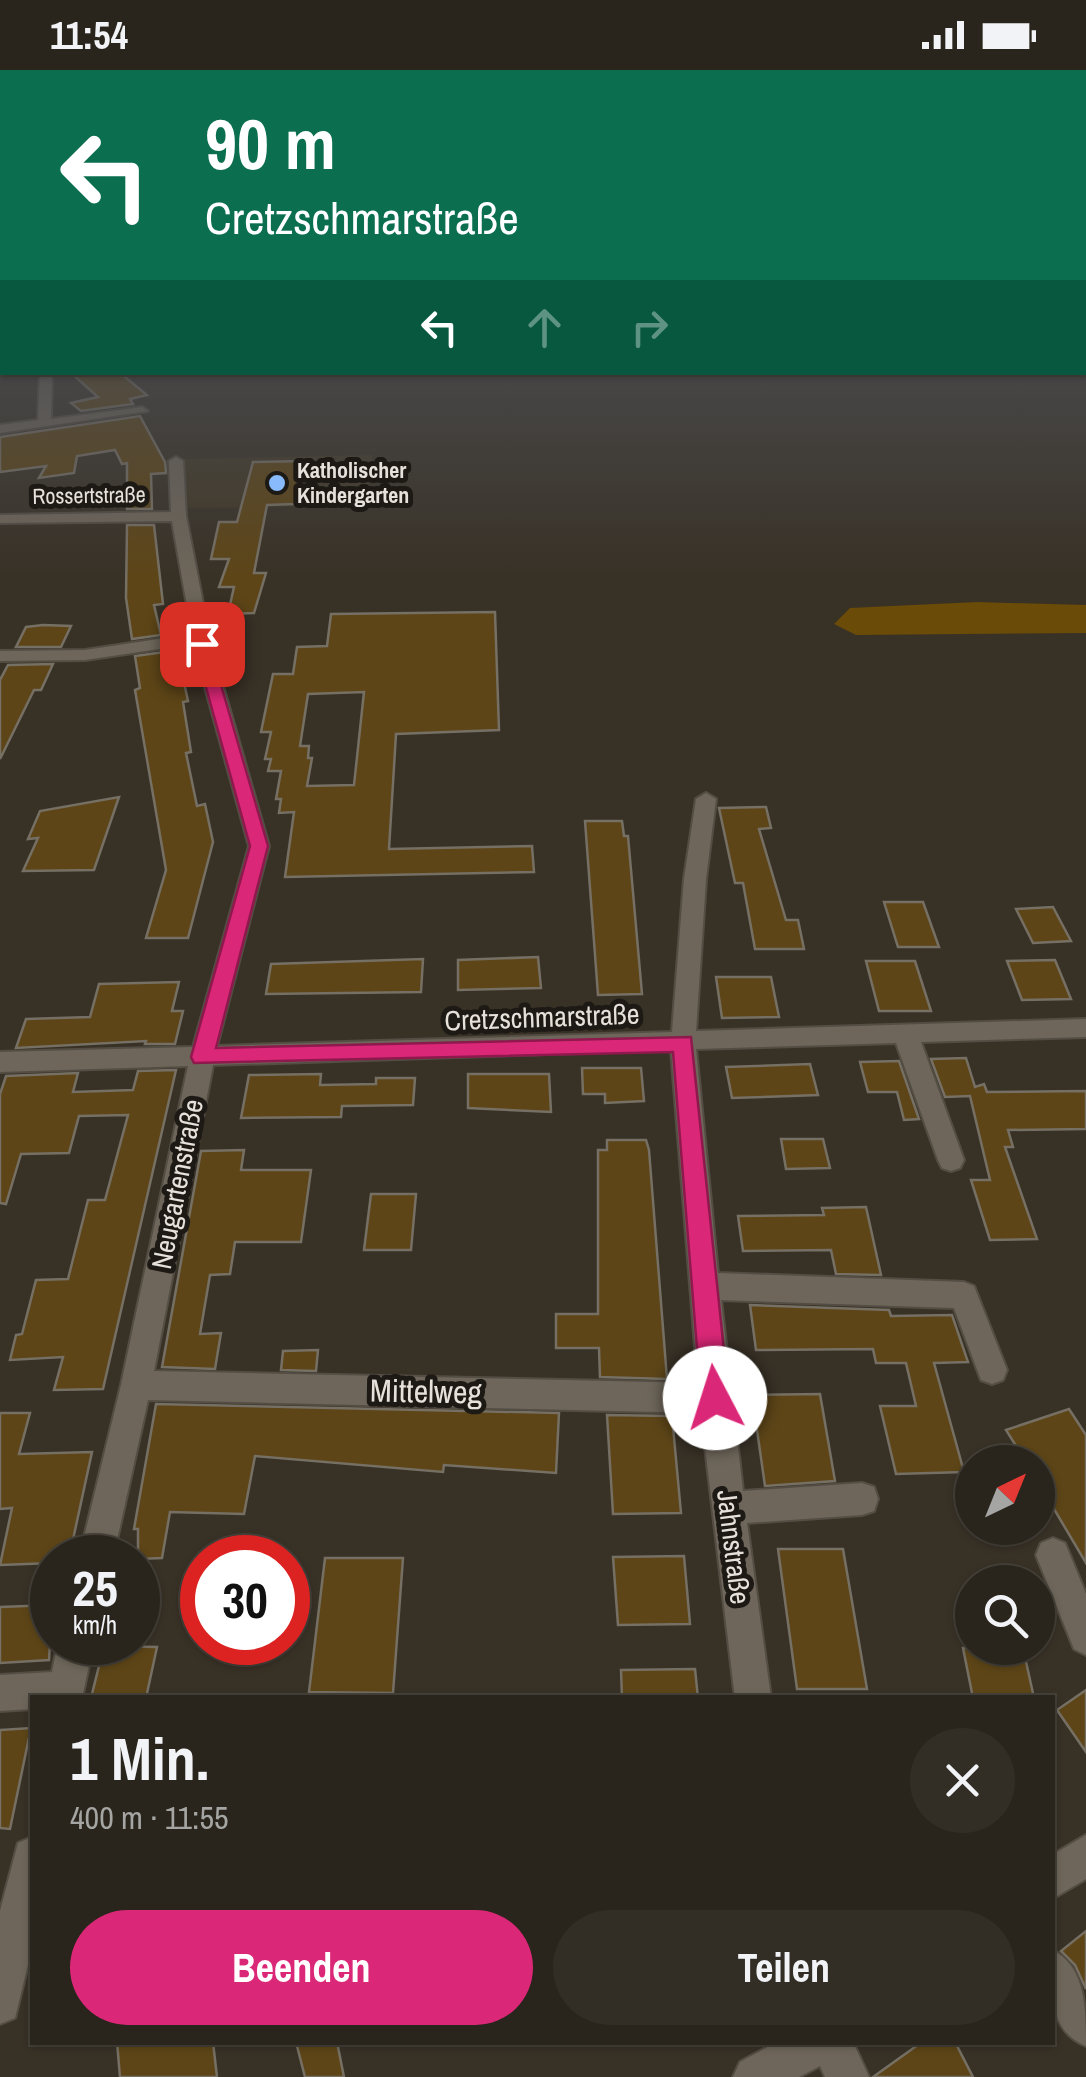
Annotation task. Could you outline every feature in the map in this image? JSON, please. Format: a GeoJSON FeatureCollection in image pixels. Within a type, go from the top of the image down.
{"type":"FeatureCollection","features":[{"type":"Feature","properties":{"kind":"street"},"geometry":{"type":"LineString","coordinates":[[44,424],[45,391]]}},
{"type":"Feature","properties":{"kind":"street"},"geometry":{"type":"LineString","coordinates":[[0,429],[142,411]]}},
{"type":"Feature","properties":{"kind":"street","name":"Neugartenstraße"},"geometry":{"type":"LineString","coordinates":[[101,1535],[136,1385],[202,1057],[259,846],[200,638],[180,516],[176,461]]}},
{"type":"Feature","properties":{"kind":"street","name":"Rossertstraße"},"geometry":{"type":"LineString","coordinates":[[0,519],[180,516]]}},
{"type":"Feature","properties":{"kind":"street"},"geometry":{"type":"LineString","coordinates":[[0,656],[85,655],[200,638]]}},
{"type":"Feature","properties":{"kind":"street","name":"Jahnstraße"},"geometry":{"type":"LineString","coordinates":[[706,799],[694,879],[683,1043],[715,1398],[753,1695]]}},
{"type":"Feature","properties":{"kind":"street","name":"Cretzschmarstraße"},"geometry":{"type":"LineString","coordinates":[[0,1062],[1086,1028]]}},
{"type":"Feature","properties":{"kind":"street"},"geometry":{"type":"LineString","coordinates":[[905,1032],[952,1160]]}},
{"type":"Feature","properties":{"kind":"street"},"geometry":{"type":"LineString","coordinates":[[705,1286],[964,1294],[992,1370]]}},
{"type":"Feature","properties":{"kind":"street","name":"Mittelweg"},"geometry":{"type":"LineString","coordinates":[[136,1385],[715,1398]]}},
{"type":"Feature","properties":{"kind":"street"},"geometry":{"type":"LineString","coordinates":[[729,1508],[862,1499]]}},
{"type":"Feature","properties":{"kind":"street"},"geometry":{"type":"LineString","coordinates":[[1053,1556],[1086,1638]]}},
{"type":"Feature","properties":{"kind":"street"},"geometry":{"type":"LineString","coordinates":[[0,1693],[65,1693],[71,1665]]}},
{"type":"Feature","properties":{"kind":"street"},"geometry":{"type":"LineString","coordinates":[[1055,1877],[1086,1855]]}},
{"type":"Feature","properties":{"kind":"street"},"geometry":{"type":"LineString","coordinates":[[0,2003],[8,1932],[30,1863]]}},
{"type":"Feature","properties":{"kind":"street"},"geometry":{"type":"LineString","coordinates":[[1055,1975],[1086,2025]]}},
{"type":"Feature","properties":{"kind":"street"},"geometry":{"type":"LineString","coordinates":[[755,2077],[816,2045]]}},
{"type":"Feature","properties":{"kind":"street"},"geometry":{"type":"LineString","coordinates":[[833,2045],[847,2077]]}},
{"type":"Feature","properties":{"kind":"shaded area","name":"Katholischer Kindergarten"},"geometry":{"type":"Polygon","coordinates":[[[373,455],[365,506],[187,508],[182,459],[373,455]]]}},
{"type":"Feature","properties":{"kind":"shaded area"},"geometry":{"type":"Polygon","coordinates":[[[977,602],[1086,605],[1086,633],[856,635],[834,624],[850,608],[977,602]]]}},
{"type":"Feature","properties":{"kind":"building"},"geometry":{"type":"Polygon","coordinates":[[[91,391],[142,391],[147,395],[130,399],[133,404],[81,411],[71,403],[98,397],[91,391]]]}},
{"type":"Feature","properties":{"kind":"building"},"geometry":{"type":"Polygon","coordinates":[[[140,416],[165,462],[166,473],[151,474],[152,509],[127,509],[127,463],[122,464],[115,450],[77,456],[74,473],[39,478],[46,466],[0,472],[0,437],[140,416]]]}},
{"type":"Feature","properties":{"kind":"building"},"geometry":{"type":"Polygon","coordinates":[[[304,461],[295,504],[267,505],[254,573],[266,573],[254,613],[228,614],[234,587],[219,587],[229,559],[211,559],[219,522],[237,522],[253,462],[304,461]]]}},
{"type":"Feature","properties":{"kind":"building"},"geometry":{"type":"Polygon","coordinates":[[[127,525],[154,525],[163,604],[154,605],[161,635],[132,639],[126,598],[127,525]]]}},
{"type":"Feature","properties":{"kind":"building"},"geometry":{"type":"Polygon","coordinates":[[[495,612],[499,730],[396,734],[389,849],[532,846],[534,872],[285,877],[294,812],[279,813],[281,799],[276,799],[281,771],[268,771],[271,759],[265,759],[271,732],[261,732],[273,674],[293,674],[297,647],[327,646],[331,614],[495,612]],[[364,692],[308,694],[300,746],[309,746],[308,758],[312,758],[307,786],[354,785],[364,692]]]}},
{"type":"Feature","properties":{"kind":"building"},"geometry":{"type":"Polygon","coordinates":[[[71,626],[61,647],[16,647],[26,627],[71,626]]]}},
{"type":"Feature","properties":{"kind":"building"},"geometry":{"type":"Polygon","coordinates":[[[165,652],[169,671],[181,669],[188,701],[183,702],[191,752],[186,753],[197,806],[205,804],[213,842],[188,938],[146,938],[166,870],[135,690],[140,688],[135,656],[165,652]]]}},
{"type":"Feature","properties":{"kind":"building"},"geometry":{"type":"Polygon","coordinates":[[[53,664],[41,690],[34,690],[0,759],[0,680],[8,665],[53,664]]]}},
{"type":"Feature","properties":{"kind":"building"},"geometry":{"type":"Polygon","coordinates":[[[119,797],[94,870],[23,871],[38,838],[28,839],[40,811],[119,797]]]}},
{"type":"Feature","properties":{"kind":"building"},"geometry":{"type":"Polygon","coordinates":[[[766,807],[771,828],[759,829],[786,920],[798,920],[804,949],[755,949],[743,883],[735,883],[719,808],[766,807]]]}},
{"type":"Feature","properties":{"kind":"building"},"geometry":{"type":"Polygon","coordinates":[[[585,821],[622,821],[624,836],[628,836],[642,994],[598,995],[585,821]]]}},
{"type":"Feature","properties":{"kind":"building"},"geometry":{"type":"Polygon","coordinates":[[[884,902],[923,902],[939,947],[898,947],[884,902]]]}},
{"type":"Feature","properties":{"kind":"building"},"geometry":{"type":"Polygon","coordinates":[[[1053,907],[1071,941],[1033,943],[1016,909],[1053,907]]]}},
{"type":"Feature","properties":{"kind":"building"},"geometry":{"type":"Polygon","coordinates":[[[538,957],[541,988],[458,990],[458,960],[538,957]]]}},
{"type":"Feature","properties":{"kind":"building"},"geometry":{"type":"Polygon","coordinates":[[[423,959],[421,992],[266,994],[271,964],[423,959]]]}},
{"type":"Feature","properties":{"kind":"building"},"geometry":{"type":"Polygon","coordinates":[[[1055,960],[1071,999],[1022,1000],[1007,961],[1055,960]]]}},
{"type":"Feature","properties":{"kind":"building"},"geometry":{"type":"Polygon","coordinates":[[[866,961],[915,961],[931,1011],[879,1011],[866,961]]]}},
{"type":"Feature","properties":{"kind":"building"},"geometry":{"type":"Polygon","coordinates":[[[716,977],[771,977],[779,1017],[722,1018],[716,977]]]}},
{"type":"Feature","properties":{"kind":"building"},"geometry":{"type":"Polygon","coordinates":[[[179,982],[172,1011],[183,1011],[175,1044],[145,1044],[146,1041],[16,1048],[26,1019],[90,1017],[99,984],[179,982]]]}},
{"type":"Feature","properties":{"kind":"building"},"geometry":{"type":"Polygon","coordinates":[[[966,1058],[975,1087],[984,1084],[987,1092],[1086,1091],[1086,1129],[1008,1130],[1013,1147],[1005,1147],[1037,1239],[990,1240],[971,1180],[990,1180],[970,1096],[945,1097],[931,1059],[966,1058]]]}},
{"type":"Feature","properties":{"kind":"building"},"geometry":{"type":"Polygon","coordinates":[[[899,1061],[919,1119],[904,1120],[897,1092],[868,1092],[860,1062],[899,1061]]]}},
{"type":"Feature","properties":{"kind":"building"},"geometry":{"type":"Polygon","coordinates":[[[810,1064],[818,1095],[732,1098],[726,1067],[810,1064]]]}},
{"type":"Feature","properties":{"kind":"building"},"geometry":{"type":"Polygon","coordinates":[[[582,1068],[641,1068],[644,1101],[605,1103],[605,1094],[583,1094],[582,1068]]]}},
{"type":"Feature","properties":{"kind":"building"},"geometry":{"type":"Polygon","coordinates":[[[176,1070],[103,1389],[54,1390],[63,1357],[10,1360],[16,1335],[22,1334],[36,1280],[68,1279],[88,1200],[105,1200],[128,1115],[79,1116],[69,1153],[21,1154],[6,1204],[0,1203],[0,1094],[6,1076],[78,1073],[73,1092],[133,1090],[138,1071],[176,1070]]]}},
{"type":"Feature","properties":{"kind":"building"},"geometry":{"type":"Polygon","coordinates":[[[321,1074],[320,1085],[376,1084],[376,1078],[415,1078],[413,1105],[342,1106],[341,1117],[241,1118],[249,1075],[321,1074]]]}},
{"type":"Feature","properties":{"kind":"building"},"geometry":{"type":"Polygon","coordinates":[[[468,1074],[549,1074],[551,1112],[468,1108],[468,1074]]]}},
{"type":"Feature","properties":{"kind":"building"},"geometry":{"type":"Polygon","coordinates":[[[781,1139],[823,1139],[830,1168],[786,1169],[781,1139]]]}},
{"type":"Feature","properties":{"kind":"building"},"geometry":{"type":"Polygon","coordinates":[[[607,1140],[646,1140],[649,1150],[667,1379],[600,1377],[599,1348],[556,1348],[556,1314],[598,1314],[598,1150],[607,1150],[607,1140]]]}},
{"type":"Feature","properties":{"kind":"building"},"geometry":{"type":"Polygon","coordinates":[[[244,1150],[241,1170],[311,1170],[301,1242],[235,1242],[230,1274],[210,1275],[200,1334],[221,1333],[215,1369],[162,1367],[201,1151],[244,1150]]]}},
{"type":"Feature","properties":{"kind":"building"},"geometry":{"type":"Polygon","coordinates":[[[371,1194],[416,1194],[411,1250],[364,1250],[371,1194]]]}},
{"type":"Feature","properties":{"kind":"building"},"geometry":{"type":"Polygon","coordinates":[[[866,1207],[881,1275],[836,1274],[831,1250],[743,1251],[738,1216],[824,1215],[822,1208],[866,1207]]]}},
{"type":"Feature","properties":{"kind":"building"},"geometry":{"type":"Polygon","coordinates":[[[750,1305],[889,1310],[891,1316],[952,1315],[968,1362],[934,1363],[957,1445],[955,1472],[896,1474],[880,1406],[916,1406],[906,1363],[876,1363],[873,1349],[756,1350],[750,1305]]]}},
{"type":"Feature","properties":{"kind":"building"},"geometry":{"type":"Polygon","coordinates":[[[318,1350],[316,1371],[281,1370],[283,1351],[318,1350]]]}},
{"type":"Feature","properties":{"kind":"building"},"geometry":{"type":"Polygon","coordinates":[[[820,1394],[835,1481],[765,1486],[752,1395],[820,1394]]]}},
{"type":"Feature","properties":{"kind":"building"},"geometry":{"type":"Polygon","coordinates":[[[156,1404],[559,1413],[556,1473],[444,1465],[443,1472],[255,1456],[244,1514],[170,1512],[162,1558],[160,1535],[138,1535],[138,1529],[134,1529],[156,1404]]]}},
{"type":"Feature","properties":{"kind":"building"},"geometry":{"type":"Polygon","coordinates":[[[1069,1409],[1086,1435],[1086,1563],[1055,1511],[1055,1445],[1015,1445],[1006,1430],[1069,1409]]]}},
{"type":"Feature","properties":{"kind":"building"},"geometry":{"type":"Polygon","coordinates":[[[0,1413],[30,1413],[19,1454],[92,1452],[74,1535],[30,1535],[30,1564],[0,1565],[12,1508],[0,1509],[0,1413]]]}},
{"type":"Feature","properties":{"kind":"building"},"geometry":{"type":"Polygon","coordinates":[[[607,1415],[672,1416],[681,1513],[613,1514],[607,1415]]]}},
{"type":"Feature","properties":{"kind":"building"},"geometry":{"type":"Polygon","coordinates":[[[778,1549],[843,1549],[867,1689],[797,1689],[778,1549]]]}},
{"type":"Feature","properties":{"kind":"building"},"geometry":{"type":"Polygon","coordinates":[[[684,1556],[690,1624],[618,1625],[613,1557],[684,1556]]]}},
{"type":"Feature","properties":{"kind":"building"},"geometry":{"type":"Polygon","coordinates":[[[325,1558],[403,1558],[393,1693],[309,1692],[325,1558]]]}},
{"type":"Feature","properties":{"kind":"building"},"geometry":{"type":"Polygon","coordinates":[[[30,1606],[30,1661],[0,1663],[0,1607],[30,1606]]]}},
{"type":"Feature","properties":{"kind":"building"},"geometry":{"type":"Polygon","coordinates":[[[99,1665],[153,1665],[147,1695],[92,1695],[99,1665]]]}},
{"type":"Feature","properties":{"kind":"building"},"geometry":{"type":"Polygon","coordinates":[[[966,1665],[1027,1665],[1033,1695],[972,1695],[966,1665]]]}},
{"type":"Feature","properties":{"kind":"building"},"geometry":{"type":"Polygon","coordinates":[[[695,1669],[698,1695],[622,1695],[621,1670],[695,1669]]]}},
{"type":"Feature","properties":{"kind":"building"},"geometry":{"type":"Polygon","coordinates":[[[1086,1690],[1086,1752],[1057,1710],[1086,1690]]]}},
{"type":"Feature","properties":{"kind":"building"},"geometry":{"type":"Polygon","coordinates":[[[30,1728],[10,1829],[0,1828],[0,1730],[30,1728]]]}},
{"type":"Feature","properties":{"kind":"building"},"geometry":{"type":"Polygon","coordinates":[[[1086,1931],[1086,1989],[1075,1965],[1061,1951],[1086,1931]]]}},
{"type":"Feature","properties":{"kind":"building"},"geometry":{"type":"Polygon","coordinates":[[[117,2045],[213,2045],[217,2077],[120,2077],[117,2045]]]}},
{"type":"Feature","properties":{"kind":"building"},"geometry":{"type":"Polygon","coordinates":[[[297,2045],[338,2045],[344,2077],[305,2077],[297,2045]]]}},
{"type":"Feature","properties":{"kind":"building"},"geometry":{"type":"Polygon","coordinates":[[[918,2045],[957,2045],[973,2077],[873,2077],[918,2045]]]}},
{"type":"Feature","properties":{"kind":"place","name":"Katholischer Kindergarten"},"geometry":{"type":"Point","coordinates":[277,483]}},
{"type":"Feature","properties":{"kind":"route"},"geometry":{"type":"LineString","coordinates":[[202,644],[259,846],[202,1057],[683,1043],[715,1398]]}}]}
